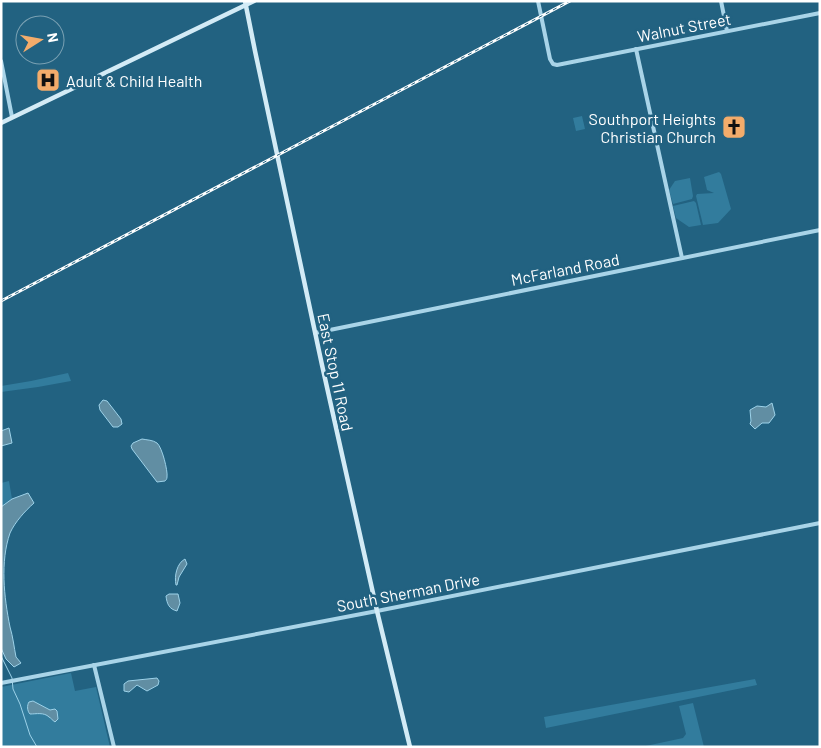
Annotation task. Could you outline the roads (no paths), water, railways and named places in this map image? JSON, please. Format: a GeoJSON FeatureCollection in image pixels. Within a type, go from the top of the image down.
{"type":"FeatureCollection","features":[{"type":"Feature","properties":{"kind":"main road"},"geometry":{"type":"LineString","coordinates":[[1,123],[245,3],[254,1]]}},
{"type":"Feature","properties":{"kind":"main road","name":"East Stop 11 Road"},"geometry":{"type":"LineString","coordinates":[[245,3],[314,333],[410,747]]}},
{"type":"Feature","properties":{"kind":"street","name":"Walnut Street"},"geometry":{"type":"LineString","coordinates":[[538,1],[550,59],[552,64],[558,65],[820,13]]}},
{"type":"Feature","properties":{"kind":"street"},"geometry":{"type":"LineString","coordinates":[[721,1],[727,31]]}},
{"type":"Feature","properties":{"kind":"street"},"geometry":{"type":"LineString","coordinates":[[636,49],[682,258]]}},
{"type":"Feature","properties":{"kind":"street"},"geometry":{"type":"LineString","coordinates":[[1,61],[12,118]]}},
{"type":"Feature","properties":{"kind":"street","name":"McFarland Road"},"geometry":{"type":"LineString","coordinates":[[314,333],[820,230]]}},
{"type":"Feature","properties":{"kind":"street","name":"South Sherman Drive"},"geometry":{"type":"LineString","coordinates":[[1,683],[820,523]]}},
{"type":"Feature","properties":{"kind":"street"},"geometry":{"type":"LineString","coordinates":[[94,665],[114,747]]}},
{"type":"Feature","properties":{"kind":"waterway"},"geometry":{"type":"LineString","coordinates":[[1,656],[12,678],[13,689],[30,735],[37,747]]}},
{"type":"Feature","properties":{"kind":"railway"},"geometry":{"type":"LineString","coordinates":[[1,301],[570,1]]}},
{"type":"Feature","properties":{"kind":"place","name":"Adult & Child Health"},"geometry":{"type":"Point","coordinates":[48,80]}},
{"type":"Feature","properties":{"kind":"place","name":"Southport Heights Christian Church"},"geometry":{"type":"Point","coordinates":[734,127]}}]}
